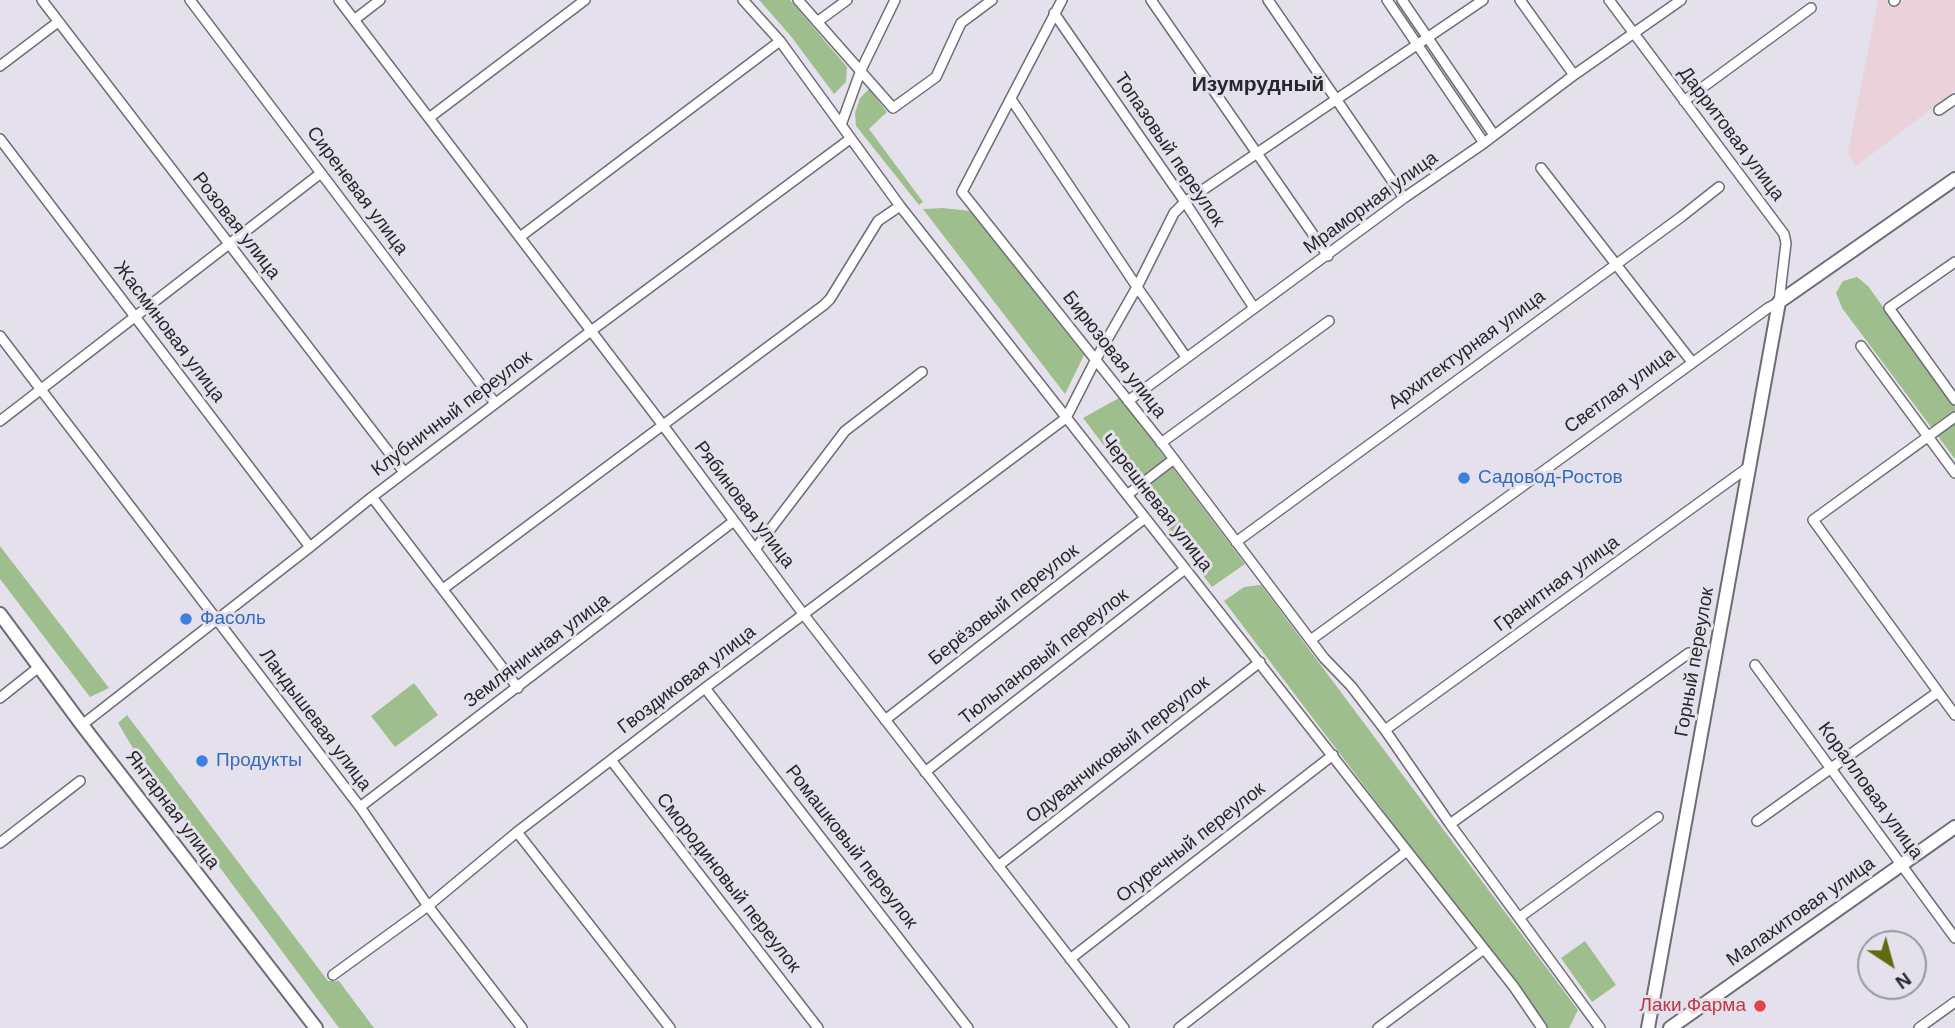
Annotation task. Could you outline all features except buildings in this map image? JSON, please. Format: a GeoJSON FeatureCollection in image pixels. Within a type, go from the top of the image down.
{"type":"FeatureCollection","features":[{"type":"Feature","properties":{"kind":"street","name":"Розовая улица"},"geometry":{"type":"LineString","coordinates":[[42,0],[404,472]]}},
{"type":"Feature","properties":{"kind":"street","name":"Сиреневая улица"},"geometry":{"type":"LineString","coordinates":[[190,0],[495,403]]}},
{"type":"Feature","properties":{"kind":"street","name":"Рябиновая улица"},"geometry":{"type":"LineString","coordinates":[[339,0],[756,548],[804,615],[1124,1028]]}},
{"type":"Feature","properties":{"kind":"street"},"geometry":{"type":"LineString","coordinates":[[354,20],[380,0]]}},
{"type":"Feature","properties":{"kind":"street"},"geometry":{"type":"LineString","coordinates":[[429,118],[585,0]]}},
{"type":"Feature","properties":{"kind":"street","name":"Черешневая улица"},"geometry":{"type":"LineString","coordinates":[[743,0],[780,41],[900,206],[1333,755],[1514,987],[1542,1028]]}},
{"type":"Feature","properties":{"kind":"street"},"geometry":{"type":"LineString","coordinates":[[798,0],[893,108],[936,77],[961,23],[992,0]]}},
{"type":"Feature","properties":{"kind":"street"},"geometry":{"type":"LineString","coordinates":[[817,22],[847,0]]}},
{"type":"Feature","properties":{"kind":"street"},"geometry":{"type":"LineString","coordinates":[[841,125],[861,70],[895,0]]}},
{"type":"Feature","properties":{"kind":"street"},"geometry":{"type":"LineString","coordinates":[[1062,0],[1011,99],[1186,357]]}},
{"type":"Feature","properties":{"kind":"street"},"geometry":{"type":"LineString","coordinates":[[1150,0],[1328,256]]}},
{"type":"Feature","properties":{"kind":"street"},"geometry":{"type":"LineString","coordinates":[[1268,0],[1404,198]]}},
{"type":"Feature","properties":{"kind":"street"},"geometry":{"type":"LineString","coordinates":[[1387,0],[1484,143]]}},
{"type":"Feature","properties":{"kind":"street"},"geometry":{"type":"LineString","coordinates":[[1402,0],[1494,135]]}},
{"type":"Feature","properties":{"kind":"street"},"geometry":{"type":"LineString","coordinates":[[1066,418],[1174,213],[1185,202],[1483,0]]}},
{"type":"Feature","properties":{"kind":"street"},"geometry":{"type":"LineString","coordinates":[[1520,0],[1574,75]]}},
{"type":"Feature","properties":{"kind":"street","name":"Дарритовая улица"},"geometry":{"type":"LineString","coordinates":[[1609,0],[1784,234],[1786,243],[1779,302]]}},
{"type":"Feature","properties":{"kind":"street","name":"Мраморная улица"},"geometry":{"type":"LineString","coordinates":[[1128,401],[1404,198],[1681,0]]}},
{"type":"Feature","properties":{"kind":"street"},"geometry":{"type":"LineString","coordinates":[[1684,101],[1811,8]]}},
{"type":"Feature","properties":{"kind":"street","name":"Топазовый переулок"},"geometry":{"type":"LineString","coordinates":[[1054,13],[1185,202],[1254,308]]}},
{"type":"Feature","properties":{"kind":"street"},"geometry":{"type":"LineString","coordinates":[[0,66],[58,22]]}},
{"type":"Feature","properties":{"kind":"street"},"geometry":{"type":"LineString","coordinates":[[520,237],[780,41]]}},
{"type":"Feature","properties":{"kind":"street","name":"Бирюзовая улица"},"geometry":{"type":"LineString","coordinates":[[1011,99],[962,192],[1174,459],[1324,658],[1351,685],[1600,1028]]}},
{"type":"Feature","properties":{"kind":"street"},"geometry":{"type":"LineString","coordinates":[[1939,110],[1955,99]]}},
{"type":"Feature","properties":{"kind":"street","name":"Жасминовая улица"},"geometry":{"type":"LineString","coordinates":[[0,139],[310,547]]}},
{"type":"Feature","properties":{"kind":"street","name":"Клубничный переулок"},"geometry":{"type":"LineString","coordinates":[[82,725],[404,472],[850,139]]}},
{"type":"Feature","properties":{"kind":"street"},"geometry":{"type":"LineString","coordinates":[[1541,168],[1692,362]]}},
{"type":"Feature","properties":{"kind":"street"},"geometry":{"type":"LineString","coordinates":[[0,421],[321,173]]}},
{"type":"Feature","properties":{"kind":"street","name":"Светлая улица"},"geometry":{"type":"LineString","coordinates":[[1312,639],[1692,362],[1955,179]]}},
{"type":"Feature","properties":{"kind":"street","name":"Архитектурная улица"},"geometry":{"type":"LineString","coordinates":[[1236,542],[1719,187]]}},
{"type":"Feature","properties":{"kind":"street"},"geometry":{"type":"LineString","coordinates":[[443,589],[824,305],[878,221],[900,206]]}},
{"type":"Feature","properties":{"kind":"street"},"geometry":{"type":"LineString","coordinates":[[1955,262],[1889,308],[1955,400]]}},
{"type":"Feature","properties":{"kind":"street","name":"Горный переулок"},"geometry":{"type":"LineString","coordinates":[[1648,1028],[1779,302]]}},
{"type":"Feature","properties":{"kind":"street"},"geometry":{"type":"LineString","coordinates":[[1161,443],[1329,321]]}},
{"type":"Feature","properties":{"kind":"street","name":"Ландышевая улица"},"geometry":{"type":"LineString","coordinates":[[0,336],[360,807],[428,906],[522,1028]]}},
{"type":"Feature","properties":{"kind":"street"},"geometry":{"type":"LineString","coordinates":[[1861,346],[1955,472]]}},
{"type":"Feature","properties":{"kind":"street"},"geometry":{"type":"LineString","coordinates":[[756,548],[845,431],[922,372]]}},
{"type":"Feature","properties":{"kind":"street"},"geometry":{"type":"LineString","coordinates":[[1955,416],[1814,520],[1955,715]]}},
{"type":"Feature","properties":{"kind":"street","name":"Гвоздиковая улица"},"geometry":{"type":"LineString","coordinates":[[333,975],[428,906],[517,832],[705,688],[1066,418]]}},
{"type":"Feature","properties":{"kind":"street"},"geometry":{"type":"LineString","coordinates":[[1127,495],[1174,459]]}},
{"type":"Feature","properties":{"kind":"street","name":"Гранитная улица"},"geometry":{"type":"LineString","coordinates":[[1385,730],[1749,466]]}},
{"type":"Feature","properties":{"kind":"street"},"geometry":{"type":"LineString","coordinates":[[372,497],[518,688]]}},
{"type":"Feature","properties":{"kind":"street","name":"Берёзовый переулок"},"geometry":{"type":"LineString","coordinates":[[885,720],[1146,518]]}},
{"type":"Feature","properties":{"kind":"street","name":"Земляничная улица"},"geometry":{"type":"LineString","coordinates":[[360,807],[734,521]]}},
{"type":"Feature","properties":{"kind":"street","name":"Тюльпановый переулок"},"geometry":{"type":"LineString","coordinates":[[925,772],[1185,569]]}},
{"type":"Feature","properties":{"kind":"street","name":"Янтарная улица"},"geometry":{"type":"LineString","coordinates":[[0,614],[82,725],[316,1028]]}},
{"type":"Feature","properties":{"kind":"street"},"geometry":{"type":"LineString","coordinates":[[1450,824],[1689,653]]}},
{"type":"Feature","properties":{"kind":"street","name":"Одуванчиковый переулок"},"geometry":{"type":"LineString","coordinates":[[998,866],[1260,662]]}},
{"type":"Feature","properties":{"kind":"street","name":"Коралловая улица"},"geometry":{"type":"LineString","coordinates":[[1755,666],[1955,938]]}},
{"type":"Feature","properties":{"kind":"street"},"geometry":{"type":"LineString","coordinates":[[0,698],[39,667]]}},
{"type":"Feature","properties":{"kind":"street","name":"Ромашковый переулок"},"geometry":{"type":"LineString","coordinates":[[705,688],[968,1028]]}},
{"type":"Feature","properties":{"kind":"street"},"geometry":{"type":"LineString","coordinates":[[1757,821],[1938,692]]}},
{"type":"Feature","properties":{"kind":"street","name":"Огуречный переулок"},"geometry":{"type":"LineString","coordinates":[[1070,959],[1333,755]]}},
{"type":"Feature","properties":{"kind":"street","name":"Смородиновый переулок"},"geometry":{"type":"LineString","coordinates":[[611,760],[818,1028]]}},
{"type":"Feature","properties":{"kind":"street"},"geometry":{"type":"LineString","coordinates":[[0,843],[80,781]]}},
{"type":"Feature","properties":{"kind":"street"},"geometry":{"type":"LineString","coordinates":[[1520,917],[1657,817]]}},
{"type":"Feature","properties":{"kind":"street","name":"Малахитовая улица"},"geometry":{"type":"LineString","coordinates":[[1670,1028],[1955,827]]}},
{"type":"Feature","properties":{"kind":"street"},"geometry":{"type":"LineString","coordinates":[[517,832],[670,1028]]}},
{"type":"Feature","properties":{"kind":"street"},"geometry":{"type":"LineString","coordinates":[[1179,1028],[1407,851]]}},
{"type":"Feature","properties":{"kind":"street"},"geometry":{"type":"LineString","coordinates":[[1378,1028],[1484,949]]}},
{"type":"Feature","properties":{"kind":"street"},"geometry":{"type":"LineString","coordinates":[[1919,1028],[1955,1002]]}},
{"type":"Feature","properties":{"kind":"shaded area"},"geometry":{"type":"Polygon","coordinates":[[[1878,0],[1955,0],[1955,91],[1855,167],[1848,152],[1878,0]]]}},
{"type":"Feature","properties":{"kind":"green space"},"geometry":{"type":"Polygon","coordinates":[[[759,0],[790,0],[847,67],[846,82],[834,94],[790,35],[759,0]]]}},
{"type":"Feature","properties":{"kind":"green space"},"geometry":{"type":"Polygon","coordinates":[[[869,89],[887,112],[869,129],[923,202],[919,205],[856,126],[855,113],[860,98],[869,89]]]}},
{"type":"Feature","properties":{"kind":"green space"},"geometry":{"type":"Polygon","coordinates":[[[923,209],[970,211],[1084,355],[1065,394],[923,209]]]}},
{"type":"Feature","properties":{"kind":"green space"},"geometry":{"type":"Polygon","coordinates":[[[1857,277],[1868,286],[1955,407],[1955,459],[1842,308],[1836,293],[1843,281],[1857,277]]]}},
{"type":"Feature","properties":{"kind":"green space"},"geometry":{"type":"Polygon","coordinates":[[[1119,398],[1245,564],[1212,587],[1083,418],[1119,398]]]}},
{"type":"Feature","properties":{"kind":"green space"},"geometry":{"type":"Polygon","coordinates":[[[0,546],[109,688],[90,697],[0,579],[0,546]]]}},
{"type":"Feature","properties":{"kind":"green space"},"geometry":{"type":"Polygon","coordinates":[[[1261,585],[1578,1010],[1569,1028],[1548,1028],[1224,601],[1244,587],[1261,585]]]}},
{"type":"Feature","properties":{"kind":"green space"},"geometry":{"type":"Polygon","coordinates":[[[414,683],[438,715],[395,747],[371,716],[414,683]]]}},
{"type":"Feature","properties":{"kind":"green space"},"geometry":{"type":"Polygon","coordinates":[[[127,715],[328,981],[339,981],[374,1028],[339,1028],[140,760],[118,723],[127,715]]]}},
{"type":"Feature","properties":{"kind":"green space"},"geometry":{"type":"Polygon","coordinates":[[[1585,941],[1616,985],[1592,1002],[1561,958],[1585,941]]]}},
{"type":"Feature","properties":{"kind":"place","name":"Садовод-Ростов"},"geometry":{"type":"Point","coordinates":[1464,478]}},
{"type":"Feature","properties":{"kind":"place","name":"Фасоль"},"geometry":{"type":"Point","coordinates":[186,619]}},
{"type":"Feature","properties":{"kind":"place","name":"Продукты"},"geometry":{"type":"Point","coordinates":[202,761]}},
{"type":"Feature","properties":{"kind":"place","name":"Лаки Фарма"},"geometry":{"type":"Point","coordinates":[1760,1006]}},
{"type":"Feature","properties":{"kind":"district","name":"Изумрудный"},"geometry":{"type":"Point","coordinates":[1258,85]}}]}
